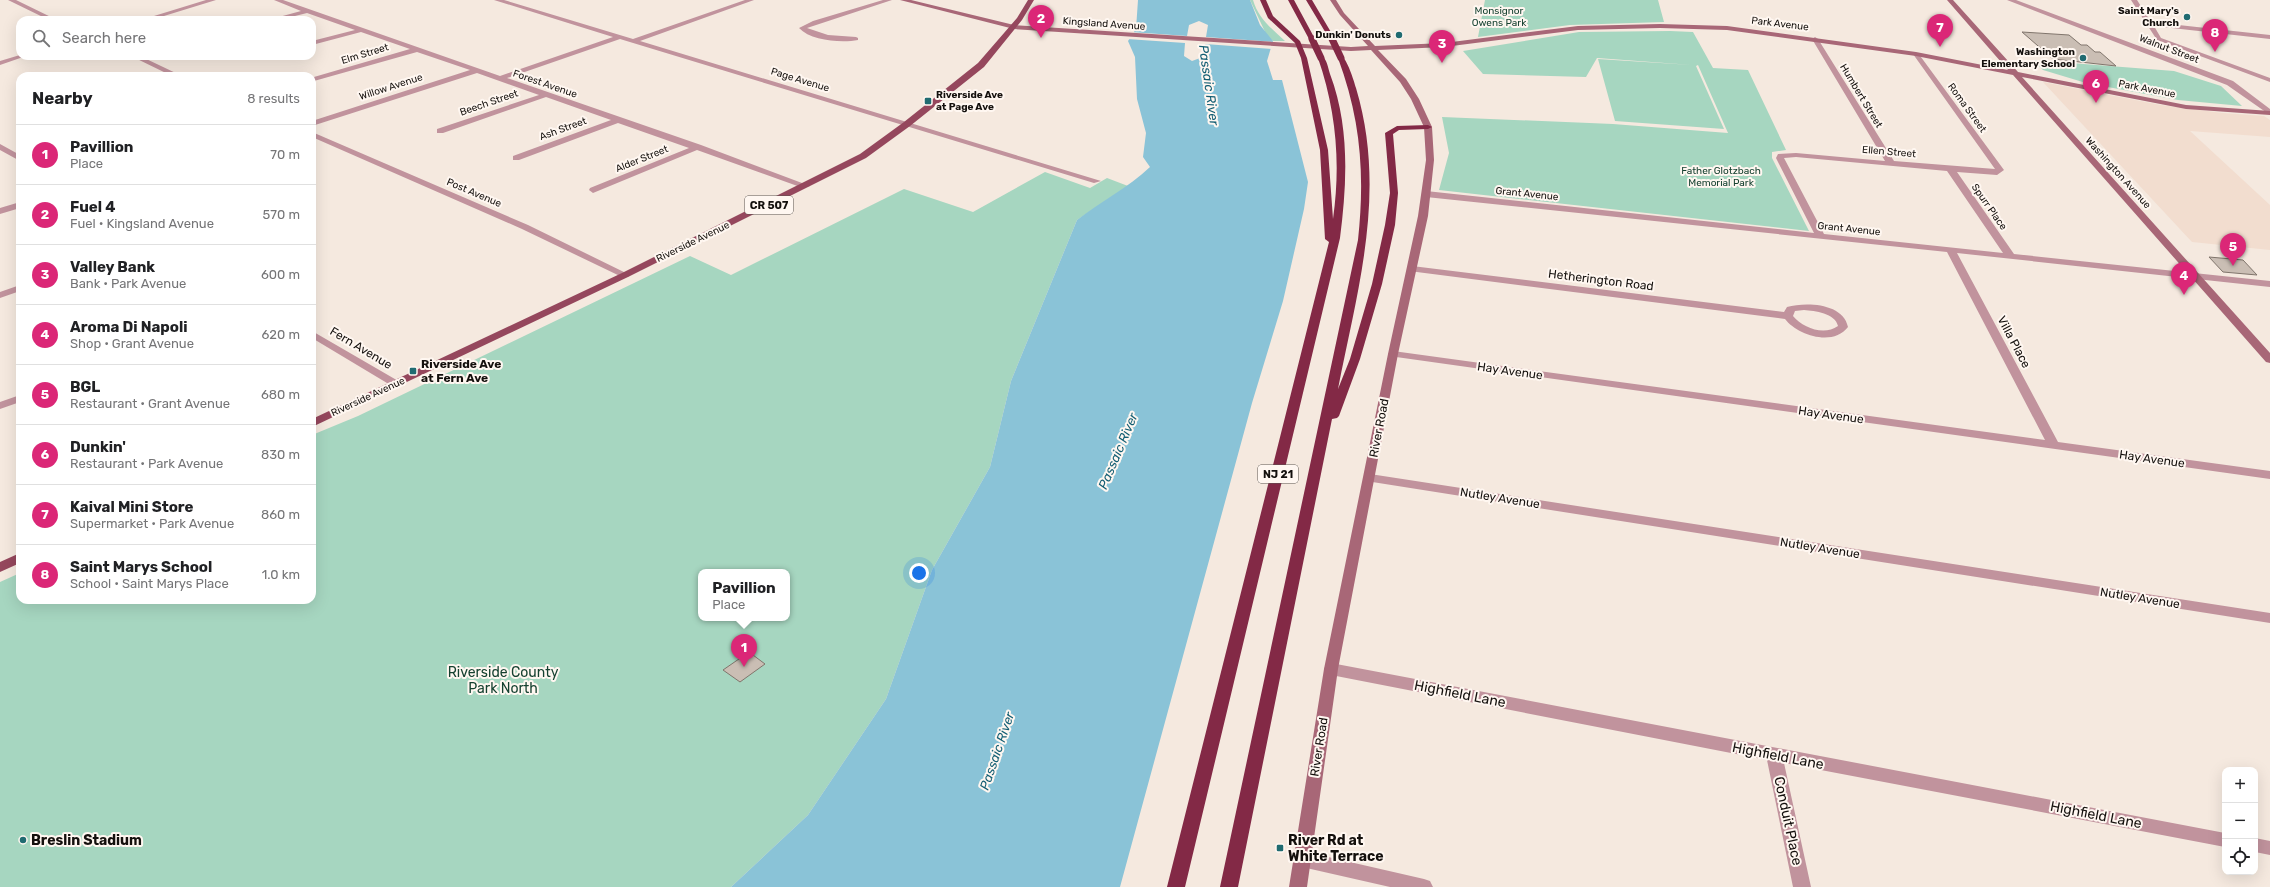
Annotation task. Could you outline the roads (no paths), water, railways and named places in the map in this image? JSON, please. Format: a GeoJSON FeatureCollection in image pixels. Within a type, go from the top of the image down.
{"type":"FeatureCollection","features":[{"type":"Feature","properties":{"kind":"highway"},"geometry":{"type":"LineString","coordinates":[[1263,0],[1270,17],[1295,38],[1300,46],[1324,150],[1331,260]]}},
{"type":"Feature","properties":{"kind":"highway","name":"NJ 21"},"geometry":{"type":"LineString","coordinates":[[1176,887],[1331,260],[1341,198],[1342,150],[1335,100],[1321,58],[1291,0]]}},
{"type":"Feature","properties":{"kind":"highway","name":"NJ 21"},"geometry":{"type":"LineString","coordinates":[[1230,887],[1359,263],[1367,200],[1367,163],[1364,130],[1357,100],[1332,39],[1309,0]]}},
{"type":"Feature","properties":{"kind":"highway"},"geometry":{"type":"LineString","coordinates":[[1318,459],[1355,359],[1383,264],[1394,193],[1390,133],[1397,128],[1428,127]]}},
{"type":"Feature","properties":{"kind":"main road","name":"Kingsland Avenue"},"geometry":{"type":"LineString","coordinates":[[903,0],[1014,27],[1283,46]]}},
{"type":"Feature","properties":{"kind":"main road","name":"Riverside Avenue"},"geometry":{"type":"LineString","coordinates":[[316,421],[625,275],[806,186],[863,156],[907,124],[981,65],[1014,27],[1031,0]]}},
{"type":"Feature","properties":{"kind":"main road","name":"River Road"},"geometry":{"type":"LineString","coordinates":[[1298,887],[1331,669],[1370,478],[1393,354],[1412,269],[1426,194],[1430,160],[1428,127],[1410,90],[1342,14],[1334,0]]}},
{"type":"Feature","properties":{"kind":"main road","name":"Washington Avenue"},"geometry":{"type":"LineString","coordinates":[[1950,0],[2012,72],[2270,360]]}},
{"type":"Feature","properties":{"kind":"main road","name":"Park Avenue"},"geometry":{"type":"LineString","coordinates":[[1283,46],[1374,49],[1444,45],[1578,28],[1630,26],[1727,28],[1916,54],[2179,106],[2270,113]]}},
{"type":"Feature","properties":{"kind":"main road"},"geometry":{"type":"LineString","coordinates":[[0,567],[16,560]]}},
{"type":"Feature","properties":{"kind":"street"},"geometry":{"type":"LineString","coordinates":[[11,0],[45,16]]}},
{"type":"Feature","properties":{"kind":"street"},"geometry":{"type":"LineString","coordinates":[[158,16],[213,0]]}},
{"type":"Feature","properties":{"kind":"street","name":"Forest Avenue"},"geometry":{"type":"LineString","coordinates":[[277,0],[806,186]]}},
{"type":"Feature","properties":{"kind":"street","name":"Page Avenue"},"geometry":{"type":"LineString","coordinates":[[497,0],[1097,181]]}},
{"type":"Feature","properties":{"kind":"street"},"geometry":{"type":"LineString","coordinates":[[735,0],[747,1]]}},
{"type":"Feature","properties":{"kind":"street"},"geometry":{"type":"LineString","coordinates":[[856,39],[838,39],[810,33],[802,28],[810,24],[853,13],[890,0]]}},
{"type":"Feature","properties":{"kind":"street","name":"Walnut Street"},"geometry":{"type":"LineString","coordinates":[[2010,0],[2230,83],[2270,113]]}},
{"type":"Feature","properties":{"kind":"street"},"geometry":{"type":"LineString","coordinates":[[2134,0],[2160,39],[2270,80]]}},
{"type":"Feature","properties":{"kind":"street"},"geometry":{"type":"LineString","coordinates":[[633,41],[747,1]]}},
{"type":"Feature","properties":{"kind":"street"},"geometry":{"type":"LineString","coordinates":[[287,16],[307,11]]}},
{"type":"Feature","properties":{"kind":"street"},"geometry":{"type":"LineString","coordinates":[[2150,24],[2270,37]]}},
{"type":"Feature","properties":{"kind":"street"},"geometry":{"type":"LineString","coordinates":[[316,42],[361,30]]}},
{"type":"Feature","properties":{"kind":"street"},"geometry":{"type":"LineString","coordinates":[[498,78],[620,37]]}},
{"type":"Feature","properties":{"kind":"street","name":"Humbert Street"},"geometry":{"type":"LineString","coordinates":[[1815,39],[1891,164]]}},
{"type":"Feature","properties":{"kind":"street","name":"Elm Street"},"geometry":{"type":"LineString","coordinates":[[317,79],[418,49]]}},
{"type":"Feature","properties":{"kind":"street","name":"Roma Street"},"geometry":{"type":"LineString","coordinates":[[1916,54],[2000,170],[1997,172]]}},
{"type":"Feature","properties":{"kind":"street"},"geometry":{"type":"LineString","coordinates":[[0,63],[16,58]]}},
{"type":"Feature","properties":{"kind":"street"},"geometry":{"type":"LineString","coordinates":[[143,60],[169,72]]}},
{"type":"Feature","properties":{"kind":"street","name":"Willow Avenue"},"geometry":{"type":"LineString","coordinates":[[316,123],[476,71]]}},
{"type":"Feature","properties":{"kind":"street","name":"Beech Street"},"geometry":{"type":"LineString","coordinates":[[440,131],[545,94]]}},
{"type":"Feature","properties":{"kind":"street","name":"Ash Street"},"geometry":{"type":"LineString","coordinates":[[516,158],[618,120]]}},
{"type":"Feature","properties":{"kind":"street","name":"Post Avenue"},"geometry":{"type":"LineString","coordinates":[[316,136],[525,227],[625,275]]}},
{"type":"Feature","properties":{"kind":"street"},"geometry":{"type":"LineString","coordinates":[[0,146],[16,156]]}},
{"type":"Feature","properties":{"kind":"street","name":"Alder Street"},"geometry":{"type":"LineString","coordinates":[[593,190],[698,147]]}},
{"type":"Feature","properties":{"kind":"street","name":"Ellen Street"},"geometry":{"type":"LineString","coordinates":[[1822,237],[1780,158],[1781,156],[1796,155],[1997,172]]}},
{"type":"Feature","properties":{"kind":"street","name":"Spurr Place"},"geometry":{"type":"LineString","coordinates":[[1950,169],[2011,257]]}},
{"type":"Feature","properties":{"kind":"street","name":"Grant Avenue"},"geometry":{"type":"LineString","coordinates":[[1426,194],[2270,284]]}},
{"type":"Feature","properties":{"kind":"street"},"geometry":{"type":"LineString","coordinates":[[0,211],[16,206]]}},
{"type":"Feature","properties":{"kind":"street","name":"Villa Place"},"geometry":{"type":"LineString","coordinates":[[1951,251],[2054,446]]}},
{"type":"Feature","properties":{"kind":"street","name":"Hetherington Road"},"geometry":{"type":"LineString","coordinates":[[1412,269],[1788,316]]}},
{"type":"Feature","properties":{"kind":"street"},"geometry":{"type":"LineString","coordinates":[[0,295],[16,289]]}},
{"type":"Feature","properties":{"kind":"street"},"geometry":{"type":"LineString","coordinates":[[1798,307],[1814,308],[1833,314],[1842,322],[1843,327],[1832,333],[1813,332],[1795,324],[1788,316],[1791,309],[1798,307]]}},
{"type":"Feature","properties":{"kind":"street","name":"Fern Avenue"},"geometry":{"type":"LineString","coordinates":[[316,336],[396,384]]}},
{"type":"Feature","properties":{"kind":"street","name":"Hay Avenue"},"geometry":{"type":"LineString","coordinates":[[1393,354],[2270,476]]}},
{"type":"Feature","properties":{"kind":"street"},"geometry":{"type":"LineString","coordinates":[[0,406],[16,400]]}},
{"type":"Feature","properties":{"kind":"street","name":"Nutley Avenue"},"geometry":{"type":"LineString","coordinates":[[1370,478],[2270,618]]}},
{"type":"Feature","properties":{"kind":"street","name":"Highfield Lane"},"geometry":{"type":"LineString","coordinates":[[1331,669],[1774,755],[2222,839]]}},
{"type":"Feature","properties":{"kind":"street","name":"Conduit Place"},"geometry":{"type":"LineString","coordinates":[[1774,755],[1802,887]]}},
{"type":"Feature","properties":{"kind":"street"},"geometry":{"type":"LineString","coordinates":[[2258,846],[2270,848]]}},
{"type":"Feature","properties":{"kind":"street"},"geometry":{"type":"LineString","coordinates":[[1302,859],[1424,887]]}},
{"type":"Feature","properties":{"kind":"water","name":"Passaic River"},"geometry":{"type":"Polygon","coordinates":[[[1138,0],[1250,0],[1260,25],[1273,41],[1267,61],[1273,80],[1282,80],[1308,182],[1304,209],[1283,301],[1252,403],[1120,887],[731,887],[808,815],[886,699],[932,570],[990,467],[1011,381],[1077,220],[1142,175],[1150,167],[1143,157],[1146,133],[1137,99],[1135,57],[1128,41],[1136,29],[1138,0]]]}},
{"type":"Feature","properties":{"kind":"place","name":"Saint Mary's Church"},"geometry":{"type":"Point","coordinates":[2187,17]}},
{"type":"Feature","properties":{"kind":"place","name":"Dunkin' Donuts"},"geometry":{"type":"Point","coordinates":[1399,35]}},
{"type":"Feature","properties":{"kind":"place","name":"Fuel 4"},"geometry":{"type":"Point","coordinates":[1041,38]}},
{"type":"Feature","properties":{"kind":"place","name":"Kaival Mini Store"},"geometry":{"type":"Point","coordinates":[1940,47]}},
{"type":"Feature","properties":{"kind":"place","name":"Saint Marys School"},"geometry":{"type":"Point","coordinates":[2215,52]}},
{"type":"Feature","properties":{"kind":"place","name":"Washington Elementary School"},"geometry":{"type":"Point","coordinates":[2083,58]}},
{"type":"Feature","properties":{"kind":"place","name":"Valley Bank"},"geometry":{"type":"Point","coordinates":[1442,63]}},
{"type":"Feature","properties":{"kind":"place","name":"Riverside Ave at Page Ave"},"geometry":{"type":"Point","coordinates":[928,101]}},
{"type":"Feature","properties":{"kind":"place","name":"Dunkin'"},"geometry":{"type":"Point","coordinates":[2096,103]}},
{"type":"Feature","properties":{"kind":"place","name":"BGL"},"geometry":{"type":"Point","coordinates":[2233,266]}},
{"type":"Feature","properties":{"kind":"place","name":"Aroma Di Napoli"},"geometry":{"type":"Point","coordinates":[2184,295]}},
{"type":"Feature","properties":{"kind":"place","name":"Riverside Ave at Fern Ave"},"geometry":{"type":"Point","coordinates":[413,371]}},
{"type":"Feature","properties":{"kind":"place","name":"Pavillion"},"geometry":{"type":"Point","coordinates":[744,667]}},
{"type":"Feature","properties":{"kind":"place","name":"Breslin Stadium"},"geometry":{"type":"Point","coordinates":[23,840]}},
{"type":"Feature","properties":{"kind":"place","name":"River Rd at White Terrace"},"geometry":{"type":"Point","coordinates":[1280,848]}},
{"type":"Feature","properties":{"kind":"park label","name":"Monsignor Owens Park"},"geometry":{"type":"Point","coordinates":[1499,16]}},
{"type":"Feature","properties":{"kind":"park label","name":"Father Glotzbach Memorial Park"},"geometry":{"type":"Point","coordinates":[1721,176]}},
{"type":"Feature","properties":{"kind":"park label","name":"Riverside County Park North"},"geometry":{"type":"Point","coordinates":[503,680]}}]}
